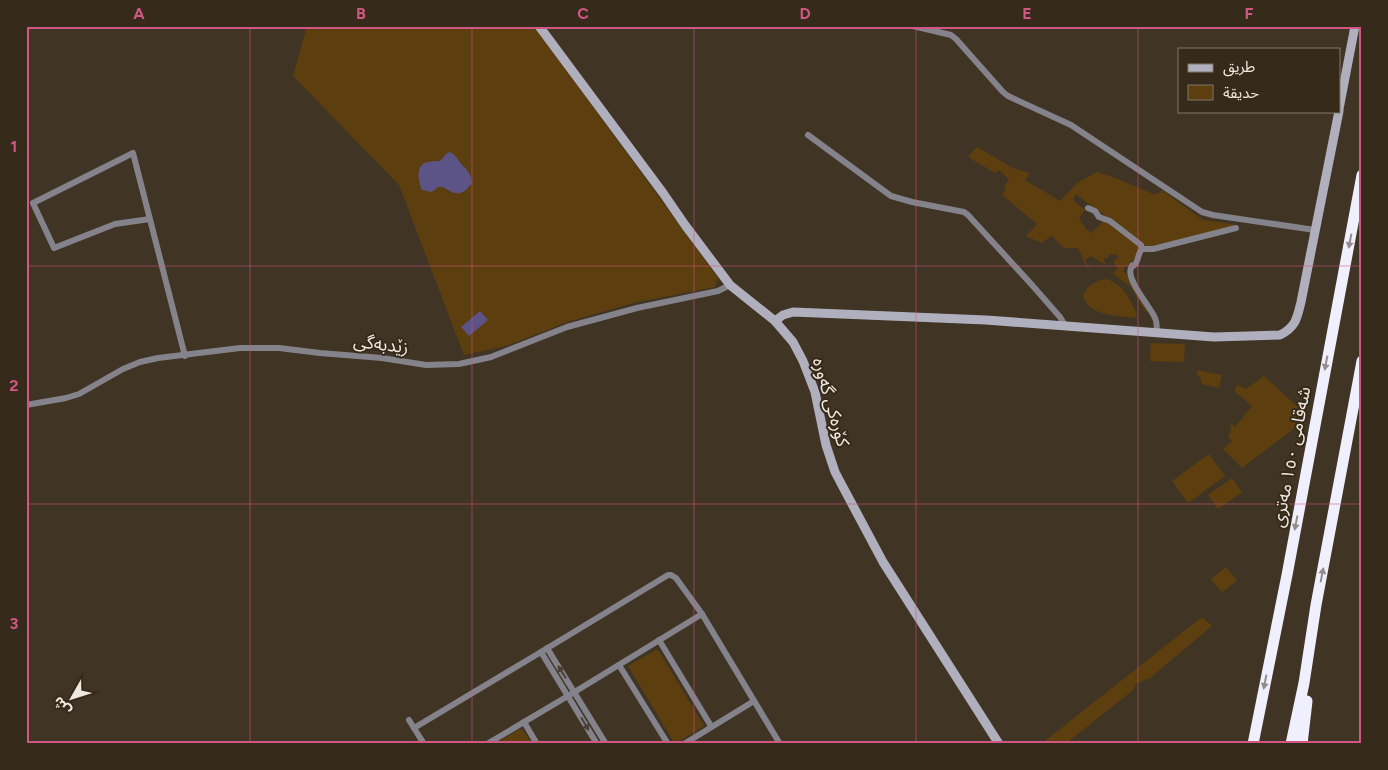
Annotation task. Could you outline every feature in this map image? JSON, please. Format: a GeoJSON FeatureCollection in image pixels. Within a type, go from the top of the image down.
{"type":"FeatureCollection","features":[{"type":"Feature","properties":{"kind":"highway","name":"شەقامی ١٥٠ مەتری"},"geometry":{"type":"LineString","coordinates":[[1253,744],[1362,176]]}},
{"type":"Feature","properties":{"kind":"highway"},"geometry":{"type":"LineString","coordinates":[[1291,744],[1304,683],[1316,605],[1362,361]]}},
{"type":"Feature","properties":{"kind":"highway"},"geometry":{"type":"LineString","coordinates":[[1302,744],[1316,605]]}},
{"type":"Feature","properties":{"kind":"street","name":"کۆرەکی گەورە"},"geometry":{"type":"LineString","coordinates":[[539,26],[730,285],[775,321],[794,344],[815,392],[835,472],[884,562],[999,744]]}},
{"type":"Feature","properties":{"kind":"street"},"geometry":{"type":"LineString","coordinates":[[913,26],[956,39],[1008,96],[1071,125],[1202,212],[1316,230]]}},
{"type":"Feature","properties":{"kind":"street"},"geometry":{"type":"LineString","coordinates":[[1340,105],[1355,26]]}},
{"type":"Feature","properties":{"kind":"street"},"geometry":{"type":"LineString","coordinates":[[775,321],[783,315],[793,312],[1065,325],[1223,337],[1280,335],[1294,324],[1299,309],[1339,112]]}},
{"type":"Feature","properties":{"kind":"street"},"geometry":{"type":"LineString","coordinates":[[808,135],[891,196],[964,212],[1038,292],[1065,325]]}},
{"type":"Feature","properties":{"kind":"street"},"geometry":{"type":"LineString","coordinates":[[150,220],[115,224],[54,248],[32,202],[133,154],[150,220],[185,356]]}},
{"type":"Feature","properties":{"kind":"street"},"geometry":{"type":"LineString","coordinates":[[1088,208],[1095,211],[1099,217],[1110,221],[1141,245],[1142,249]]}},
{"type":"Feature","properties":{"kind":"street"},"geometry":{"type":"LineString","coordinates":[[1142,249],[1153,249],[1236,228]]}},
{"type":"Feature","properties":{"kind":"street"},"geometry":{"type":"LineString","coordinates":[[1142,249],[1130,271],[1137,288],[1155,318],[1156,333]]}},
{"type":"Feature","properties":{"kind":"street","name":"زێدبەگی"},"geometry":{"type":"LineString","coordinates":[[26,404],[66,398],[79,394],[123,369],[140,362],[240,348],[270,347],[382,358],[426,365],[459,364],[491,357],[567,327],[651,305],[718,291],[730,285]]}},
{"type":"Feature","properties":{"kind":"street"},"geometry":{"type":"LineString","coordinates":[[414,728],[668,575],[672,575],[702,614],[780,744]]}},
{"type":"Feature","properties":{"kind":"street"},"geometry":{"type":"LineString","coordinates":[[487,744],[702,614]]}},
{"type":"Feature","properties":{"kind":"street"},"geometry":{"type":"LineString","coordinates":[[659,640],[712,726]]}},
{"type":"Feature","properties":{"kind":"street"},"geometry":{"type":"LineString","coordinates":[[544,650],[571,694],[606,744]]}},
{"type":"Feature","properties":{"kind":"street"},"geometry":{"type":"LineString","coordinates":[[619,664],[668,744]]}},
{"type":"Feature","properties":{"kind":"street"},"geometry":{"type":"LineString","coordinates":[[571,694],[597,744]]}},
{"type":"Feature","properties":{"kind":"street"},"geometry":{"type":"LineString","coordinates":[[684,744],[754,701]]}},
{"type":"Feature","properties":{"kind":"street"},"geometry":{"type":"LineString","coordinates":[[409,720],[424,744]]}},
{"type":"Feature","properties":{"kind":"street"},"geometry":{"type":"LineString","coordinates":[[524,722],[537,744]]}},
{"type":"Feature","properties":{"kind":"green space"},"geometry":{"type":"Polygon","coordinates":[[[307,26],[534,26],[718,278],[715,287],[633,303],[570,321],[506,346],[464,355],[399,185],[293,76],[307,26]]]}},
{"type":"Feature","properties":{"kind":"green space"},"geometry":{"type":"Polygon","coordinates":[[[977,147],[1013,168],[1030,173],[1025,180],[1060,201],[1077,183],[1097,172],[1153,194],[1159,193],[1162,190],[1203,220],[1236,226],[1147,247],[1076,194],[1073,200],[1085,210],[1079,218],[1086,229],[1091,233],[1101,224],[1103,218],[1140,248],[1128,266],[1125,266],[1123,272],[1129,275],[1149,311],[1146,312],[1130,286],[1113,274],[1118,267],[1113,262],[1119,257],[1116,254],[1103,258],[1106,265],[1091,256],[1085,260],[1092,272],[1077,248],[1064,248],[1052,236],[1041,243],[1026,236],[1037,224],[1002,195],[1006,190],[1004,187],[1009,179],[999,170],[995,173],[968,156],[977,147]]]}},
{"type":"Feature","properties":{"kind":"green space"},"geometry":{"type":"Polygon","coordinates":[[[1107,279],[1118,285],[1125,293],[1137,314],[1136,317],[1111,315],[1097,311],[1086,303],[1083,296],[1089,286],[1107,279]]]}},
{"type":"Feature","properties":{"kind":"green space"},"geometry":{"type":"Polygon","coordinates":[[[1151,343],[1185,344],[1184,362],[1150,361],[1151,343]]]}},
{"type":"Feature","properties":{"kind":"green space"},"geometry":{"type":"Polygon","coordinates":[[[1197,370],[1222,375],[1219,388],[1202,384],[1200,376],[1197,377],[1197,370]]]}},
{"type":"Feature","properties":{"kind":"green space"},"geometry":{"type":"Polygon","coordinates":[[[1264,376],[1301,410],[1300,424],[1242,468],[1223,449],[1232,441],[1228,436],[1232,424],[1235,427],[1252,406],[1234,391],[1237,385],[1246,389],[1264,376]]]}},
{"type":"Feature","properties":{"kind":"green space"},"geometry":{"type":"Polygon","coordinates":[[[1209,454],[1225,476],[1188,503],[1172,481],[1209,454]]]}},
{"type":"Feature","properties":{"kind":"green space"},"geometry":{"type":"Polygon","coordinates":[[[1232,478],[1242,492],[1218,509],[1208,495],[1232,478]]]}},
{"type":"Feature","properties":{"kind":"green space"},"geometry":{"type":"Polygon","coordinates":[[[1226,567],[1237,581],[1222,592],[1211,579],[1226,567]]]}},
{"type":"Feature","properties":{"kind":"green space"},"geometry":{"type":"Polygon","coordinates":[[[1202,617],[1212,626],[1150,678],[1137,683],[1132,691],[1065,744],[1041,744],[1202,617]]]}},
{"type":"Feature","properties":{"kind":"green space"},"geometry":{"type":"Polygon","coordinates":[[[656,650],[659,651],[704,726],[675,744],[628,666],[656,650]]]}},
{"type":"Feature","properties":{"kind":"green space"},"geometry":{"type":"Polygon","coordinates":[[[520,729],[523,730],[532,744],[495,744],[520,729]]]}},
{"type":"Feature","properties":{"kind":"shaded area"},"geometry":{"type":"Polygon","coordinates":[[[450,152],[468,171],[472,183],[459,193],[452,192],[443,187],[438,187],[432,192],[422,190],[419,182],[419,169],[421,166],[424,163],[440,161],[450,152]]]}},
{"type":"Feature","properties":{"kind":"shaded area"},"geometry":{"type":"Polygon","coordinates":[[[480,311],[488,320],[469,336],[461,327],[480,311]]]}}]}
